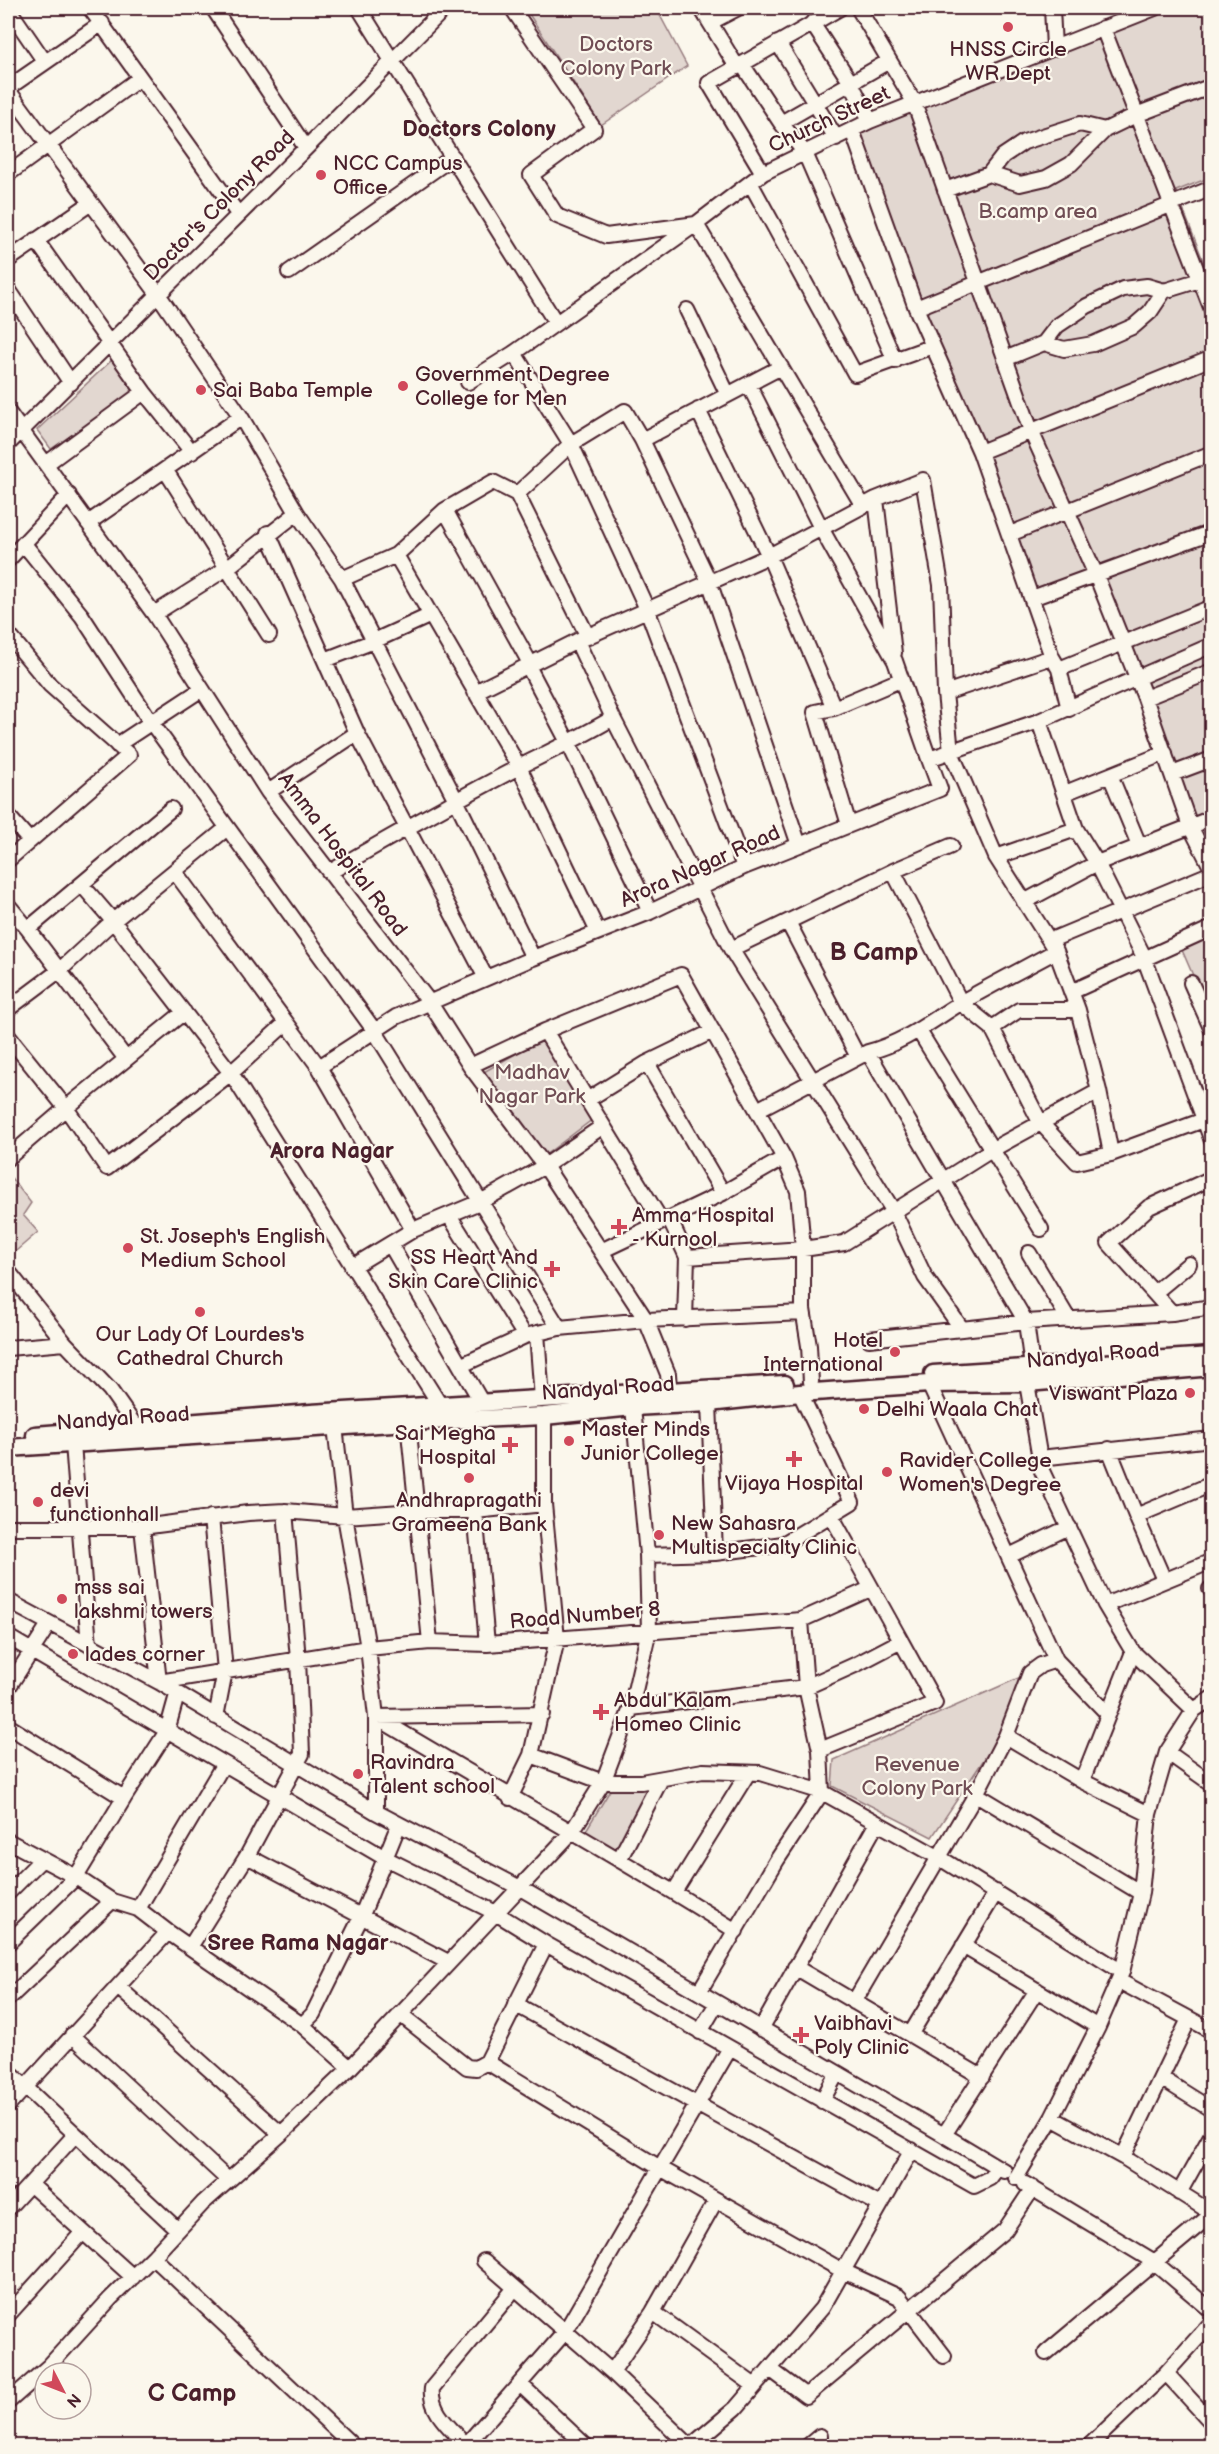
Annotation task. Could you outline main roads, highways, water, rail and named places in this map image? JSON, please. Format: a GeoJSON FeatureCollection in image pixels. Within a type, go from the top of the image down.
{"type":"FeatureCollection","features":[{"type":"Feature","properties":{"kind":"main road","name":"Nandyal Road"},"geometry":{"type":"LineString","coordinates":[[8,1437],[482,1402],[543,1407],[633,1407],[670,1398],[709,1403],[805,1387],[929,1384],[1212,1356]]}},
{"type":"Feature","properties":{"kind":"main road","name":"Nandyal Road"},"geometry":{"type":"LineString","coordinates":[[8,1448],[408,1422],[543,1407],[805,1387],[1212,1367]]}},
{"type":"Feature","properties":{"kind":"place","name":"HNSS Circle WR Dept"},"geometry":{"type":"Point","coordinates":[1008,27]}},
{"type":"Feature","properties":{"kind":"place","name":"NCC Campus Office"},"geometry":{"type":"Point","coordinates":[321,175]}},
{"type":"Feature","properties":{"kind":"place","name":"Government Degree College for Men"},"geometry":{"type":"Point","coordinates":[403,386]}},
{"type":"Feature","properties":{"kind":"place","name":"Sai Baba Temple"},"geometry":{"type":"Point","coordinates":[201,390]}},
{"type":"Feature","properties":{"kind":"place","name":"Amma Hospital - Kurnool"},"geometry":{"type":"Point","coordinates":[619,1227]}},
{"type":"Feature","properties":{"kind":"place","name":"St. Joseph's English Medium School"},"geometry":{"type":"Point","coordinates":[128,1248]}},
{"type":"Feature","properties":{"kind":"place","name":"SS Heart And Skin Care Clinic"},"geometry":{"type":"Point","coordinates":[552,1269]}},
{"type":"Feature","properties":{"kind":"place","name":"Our Lady Of Lourdes's Cathedral Church"},"geometry":{"type":"Point","coordinates":[200,1312]}},
{"type":"Feature","properties":{"kind":"place","name":"Hotel International"},"geometry":{"type":"Point","coordinates":[895,1352]}},
{"type":"Feature","properties":{"kind":"place","name":"Viswant Plaza"},"geometry":{"type":"Point","coordinates":[1190,1393]}},
{"type":"Feature","properties":{"kind":"place","name":"Delhi Waala Chat"},"geometry":{"type":"Point","coordinates":[864,1409]}},
{"type":"Feature","properties":{"kind":"place","name":"Master Minds Junior College"},"geometry":{"type":"Point","coordinates":[569,1441]}},
{"type":"Feature","properties":{"kind":"place","name":"Sai Megha Hospital"},"geometry":{"type":"Point","coordinates":[510,1445]}},
{"type":"Feature","properties":{"kind":"place","name":"Vijaya Hospital"},"geometry":{"type":"Point","coordinates":[794,1459]}},
{"type":"Feature","properties":{"kind":"place","name":"Ravider College Women's Degree"},"geometry":{"type":"Point","coordinates":[887,1472]}},
{"type":"Feature","properties":{"kind":"place","name":"Andhrapragathi Grameena Bank"},"geometry":{"type":"Point","coordinates":[469,1478]}},
{"type":"Feature","properties":{"kind":"place","name":"devi functionhall"},"geometry":{"type":"Point","coordinates":[38,1502]}},
{"type":"Feature","properties":{"kind":"place","name":"New Sahasra Multispecialty Clinic"},"geometry":{"type":"Point","coordinates":[659,1535]}},
{"type":"Feature","properties":{"kind":"place","name":"mss sai lakshmi towers"},"geometry":{"type":"Point","coordinates":[62,1599]}},
{"type":"Feature","properties":{"kind":"place","name":"lades corner"},"geometry":{"type":"Point","coordinates":[73,1654]}},
{"type":"Feature","properties":{"kind":"place","name":"Abdul Kalam Homeo Clinic"},"geometry":{"type":"Point","coordinates":[601,1712]}},
{"type":"Feature","properties":{"kind":"place","name":"Ravindra Talent school"},"geometry":{"type":"Point","coordinates":[358,1774]}},
{"type":"Feature","properties":{"kind":"place","name":"Vaibhavi Poly Clinic"},"geometry":{"type":"Point","coordinates":[801,2035]}},
{"type":"Feature","properties":{"kind":"district","name":"Doctors Colony"},"geometry":{"type":"Point","coordinates":[479,128]}},
{"type":"Feature","properties":{"kind":"district","name":"B Camp"},"geometry":{"type":"Point","coordinates":[874,952]}},
{"type":"Feature","properties":{"kind":"district","name":"Arora Nagar"},"geometry":{"type":"Point","coordinates":[332,1150]}},
{"type":"Feature","properties":{"kind":"district","name":"Sree Rama Nagar"},"geometry":{"type":"Point","coordinates":[298,1942]}},
{"type":"Feature","properties":{"kind":"district","name":"C Camp"},"geometry":{"type":"Point","coordinates":[192,2393]}},
{"type":"Feature","properties":{"kind":"park label","name":"Doctors Colony Park"},"geometry":{"type":"Point","coordinates":[616,56]}},
{"type":"Feature","properties":{"kind":"park label","name":"B.camp area"},"geometry":{"type":"Point","coordinates":[1038,211]}},
{"type":"Feature","properties":{"kind":"park label","name":"Madhav Nagar Park"},"geometry":{"type":"Point","coordinates":[532,1084]}},
{"type":"Feature","properties":{"kind":"park label","name":"Revenue Colony Park"},"geometry":{"type":"Point","coordinates":[917,1776]}}]}
